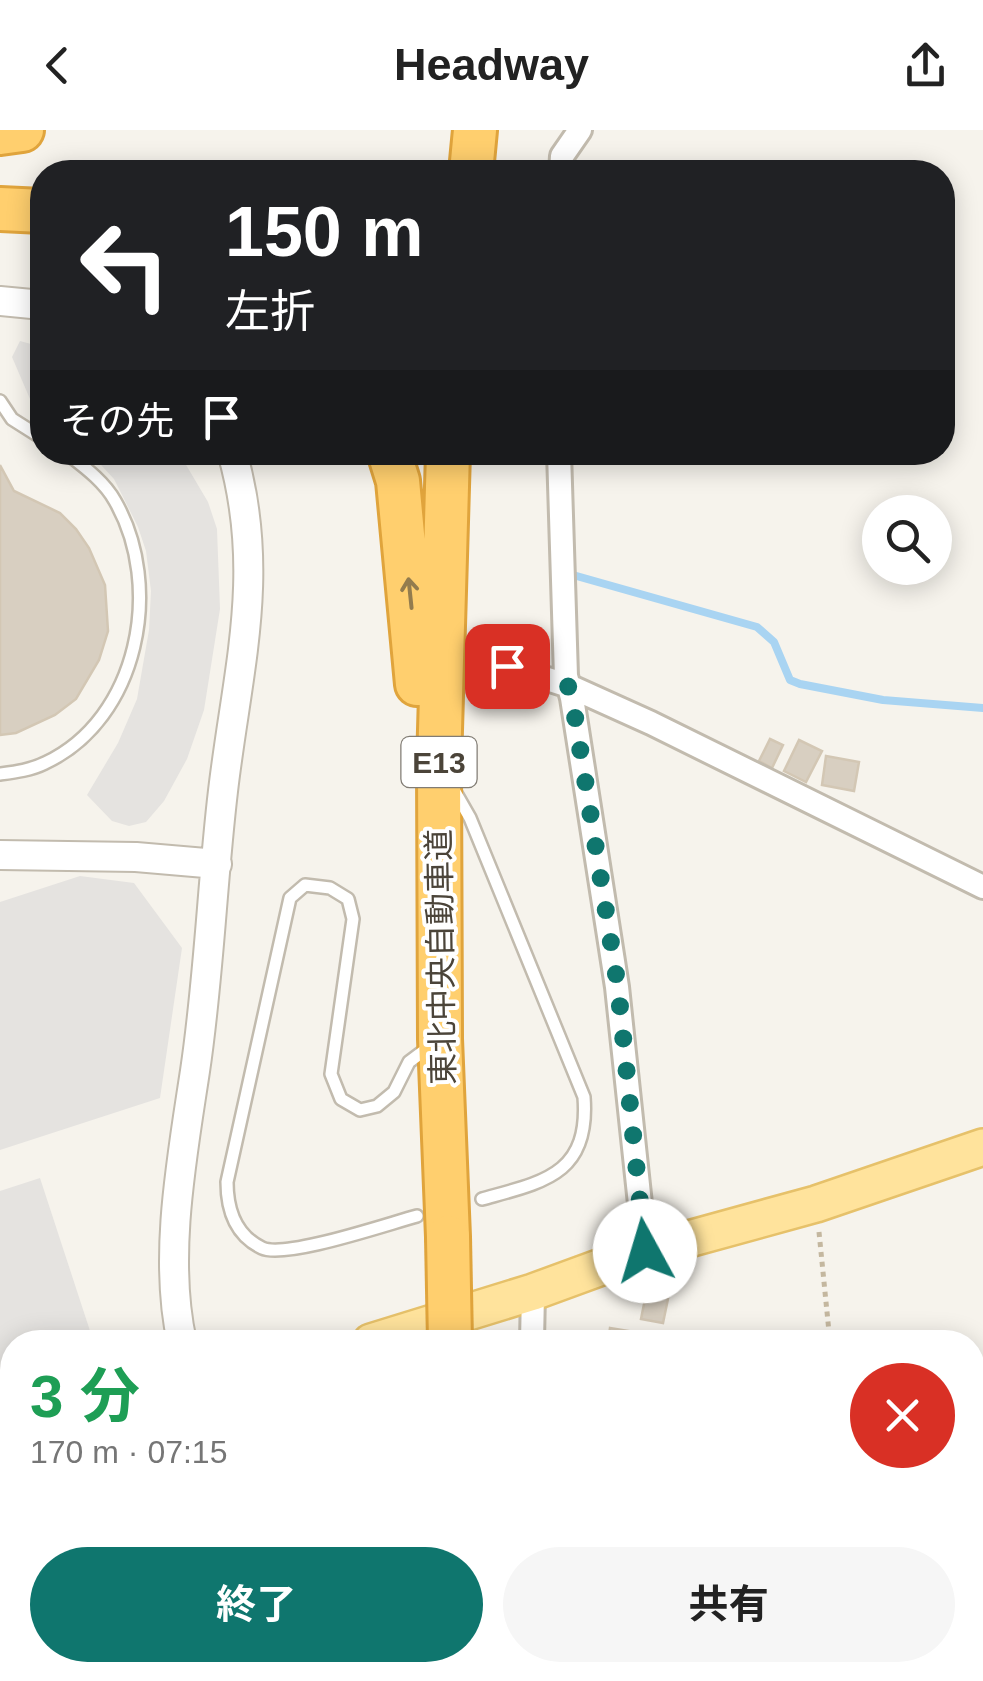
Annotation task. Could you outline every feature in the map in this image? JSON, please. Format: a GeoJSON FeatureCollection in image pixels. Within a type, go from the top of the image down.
{"type":"FeatureCollection","features":[{"type":"Feature","properties":{"kind":"highway"},"geometry":{"type":"LineString","coordinates":[[0,133],[22,130]]}},
{"type":"Feature","properties":{"kind":"highway"},"geometry":{"type":"LineString","coordinates":[[455,160],[456,130]]}},
{"type":"Feature","properties":{"kind":"highway"},"geometry":{"type":"LineString","coordinates":[[473,160],[475,130]]}},
{"type":"Feature","properties":{"kind":"highway"},"geometry":{"type":"LineString","coordinates":[[0,210],[30,211]]}},
{"type":"Feature","properties":{"kind":"highway"},"geometry":{"type":"LineString","coordinates":[[393,465],[412,600],[440,1039]]}},
{"type":"Feature","properties":{"kind":"highway","name":"東北中央自動車道"},"geometry":{"type":"LineString","coordinates":[[448,465],[438,766],[440,1039],[432,1226],[448,1330]]}},
{"type":"Feature","properties":{"kind":"main road"},"geometry":{"type":"LineString","coordinates":[[410,1330],[533,1292],[645,1251],[816,1204],[983,1147]]}},
{"type":"Feature","properties":{"kind":"street"},"geometry":{"type":"LineString","coordinates":[[562,160],[580,130]]}},
{"type":"Feature","properties":{"kind":"street"},"geometry":{"type":"LineString","coordinates":[[0,301],[30,304]]}},
{"type":"Feature","properties":{"kind":"street"},"geometry":{"type":"LineString","coordinates":[[179,1330],[174,1307],[178,1190],[205,1001],[222,793],[250,605],[250,550],[235,465]]}},
{"type":"Feature","properties":{"kind":"street"},"geometry":{"type":"LineString","coordinates":[[559,465],[566,676],[618,987],[645,1251]]}},
{"type":"Feature","properties":{"kind":"street"},"geometry":{"type":"LineString","coordinates":[[507,666],[568,686],[983,887]]}},
{"type":"Feature","properties":{"kind":"street"},"geometry":{"type":"LineString","coordinates":[[0,856],[136,857],[217,864]]}},
{"type":"Feature","properties":{"kind":"street"},"geometry":{"type":"LineString","coordinates":[[532,1330],[533,1292]]}},
{"type":"Feature","properties":{"kind":"lane"},"geometry":{"type":"LineString","coordinates":[[0,402],[12,419],[30,430]]}},
{"type":"Feature","properties":{"kind":"lane"},"geometry":{"type":"LineString","coordinates":[[0,774],[44,764],[67,750],[112,703],[134,650],[139,584],[136,556],[114,498],[81,465]]}},
{"type":"Feature","properties":{"kind":"lane"},"geometry":{"type":"LineString","coordinates":[[438,766],[470,818],[584,1096],[586,1124],[564,1167],[547,1182],[482,1199]]}},
{"type":"Feature","properties":{"kind":"lane"},"geometry":{"type":"LineString","coordinates":[[432,1226],[287,1251],[263,1249],[241,1230],[227,1208],[227,1182],[290,898],[305,885],[330,888],[348,898],[353,919],[332,1074],[341,1099],[360,1110],[377,1106],[394,1092],[409,1062],[440,1039]]}},
{"type":"Feature","properties":{"kind":"path"},"geometry":{"type":"LineString","coordinates":[[816,1204],[829,1330]]}},
{"type":"Feature","properties":{"kind":"shaded area"},"geometry":{"type":"Polygon","coordinates":[[[20,341],[30,344],[30,399],[12,357],[20,341]]]}},
{"type":"Feature","properties":{"kind":"shaded area"},"geometry":{"type":"Polygon","coordinates":[[[101,465],[186,465],[208,502],[217,529],[220,609],[204,710],[187,759],[164,801],[146,822],[129,826],[112,821],[87,795],[118,743],[137,699],[149,630],[151,591],[146,551],[114,479],[101,465]]]}},
{"type":"Feature","properties":{"kind":"shaded area"},"geometry":{"type":"Polygon","coordinates":[[[80,876],[134,883],[182,948],[160,1098],[0,1150],[0,902],[80,876]]]}},
{"type":"Feature","properties":{"kind":"shaded area"},"geometry":{"type":"Polygon","coordinates":[[[40,1178],[90,1330],[0,1330],[0,1191],[40,1178]]]}},
{"type":"Feature","properties":{"kind":"building"},"geometry":{"type":"Polygon","coordinates":[[[0,465],[14,491],[60,513],[89,548],[105,585],[108,631],[99,660],[76,699],[55,715],[16,733],[0,735],[0,465]]]}},
{"type":"Feature","properties":{"kind":"building"},"geometry":{"type":"Polygon","coordinates":[[[770,739],[783,745],[772,768],[759,761],[770,739]]]}},
{"type":"Feature","properties":{"kind":"building"},"geometry":{"type":"Polygon","coordinates":[[[799,740],[822,751],[806,782],[784,771],[799,740]]]}},
{"type":"Feature","properties":{"kind":"building"},"geometry":{"type":"Polygon","coordinates":[[[826,756],[859,762],[854,791],[822,785],[826,756]]]}},
{"type":"Feature","properties":{"kind":"building"},"geometry":{"type":"Polygon","coordinates":[[[647,1289],[669,1294],[663,1323],[641,1319],[647,1289]]]}},
{"type":"Feature","properties":{"kind":"waterway"},"geometry":{"type":"LineString","coordinates":[[573,575],[757,627],[774,642],[790,680],[800,684],[883,700],[983,708]]}},
{"type":"Feature","properties":{"kind":"route"},"geometry":{"type":"LineString","coordinates":[[507,666],[568,686],[572,698],[618,987],[645,1251]]}}]}
